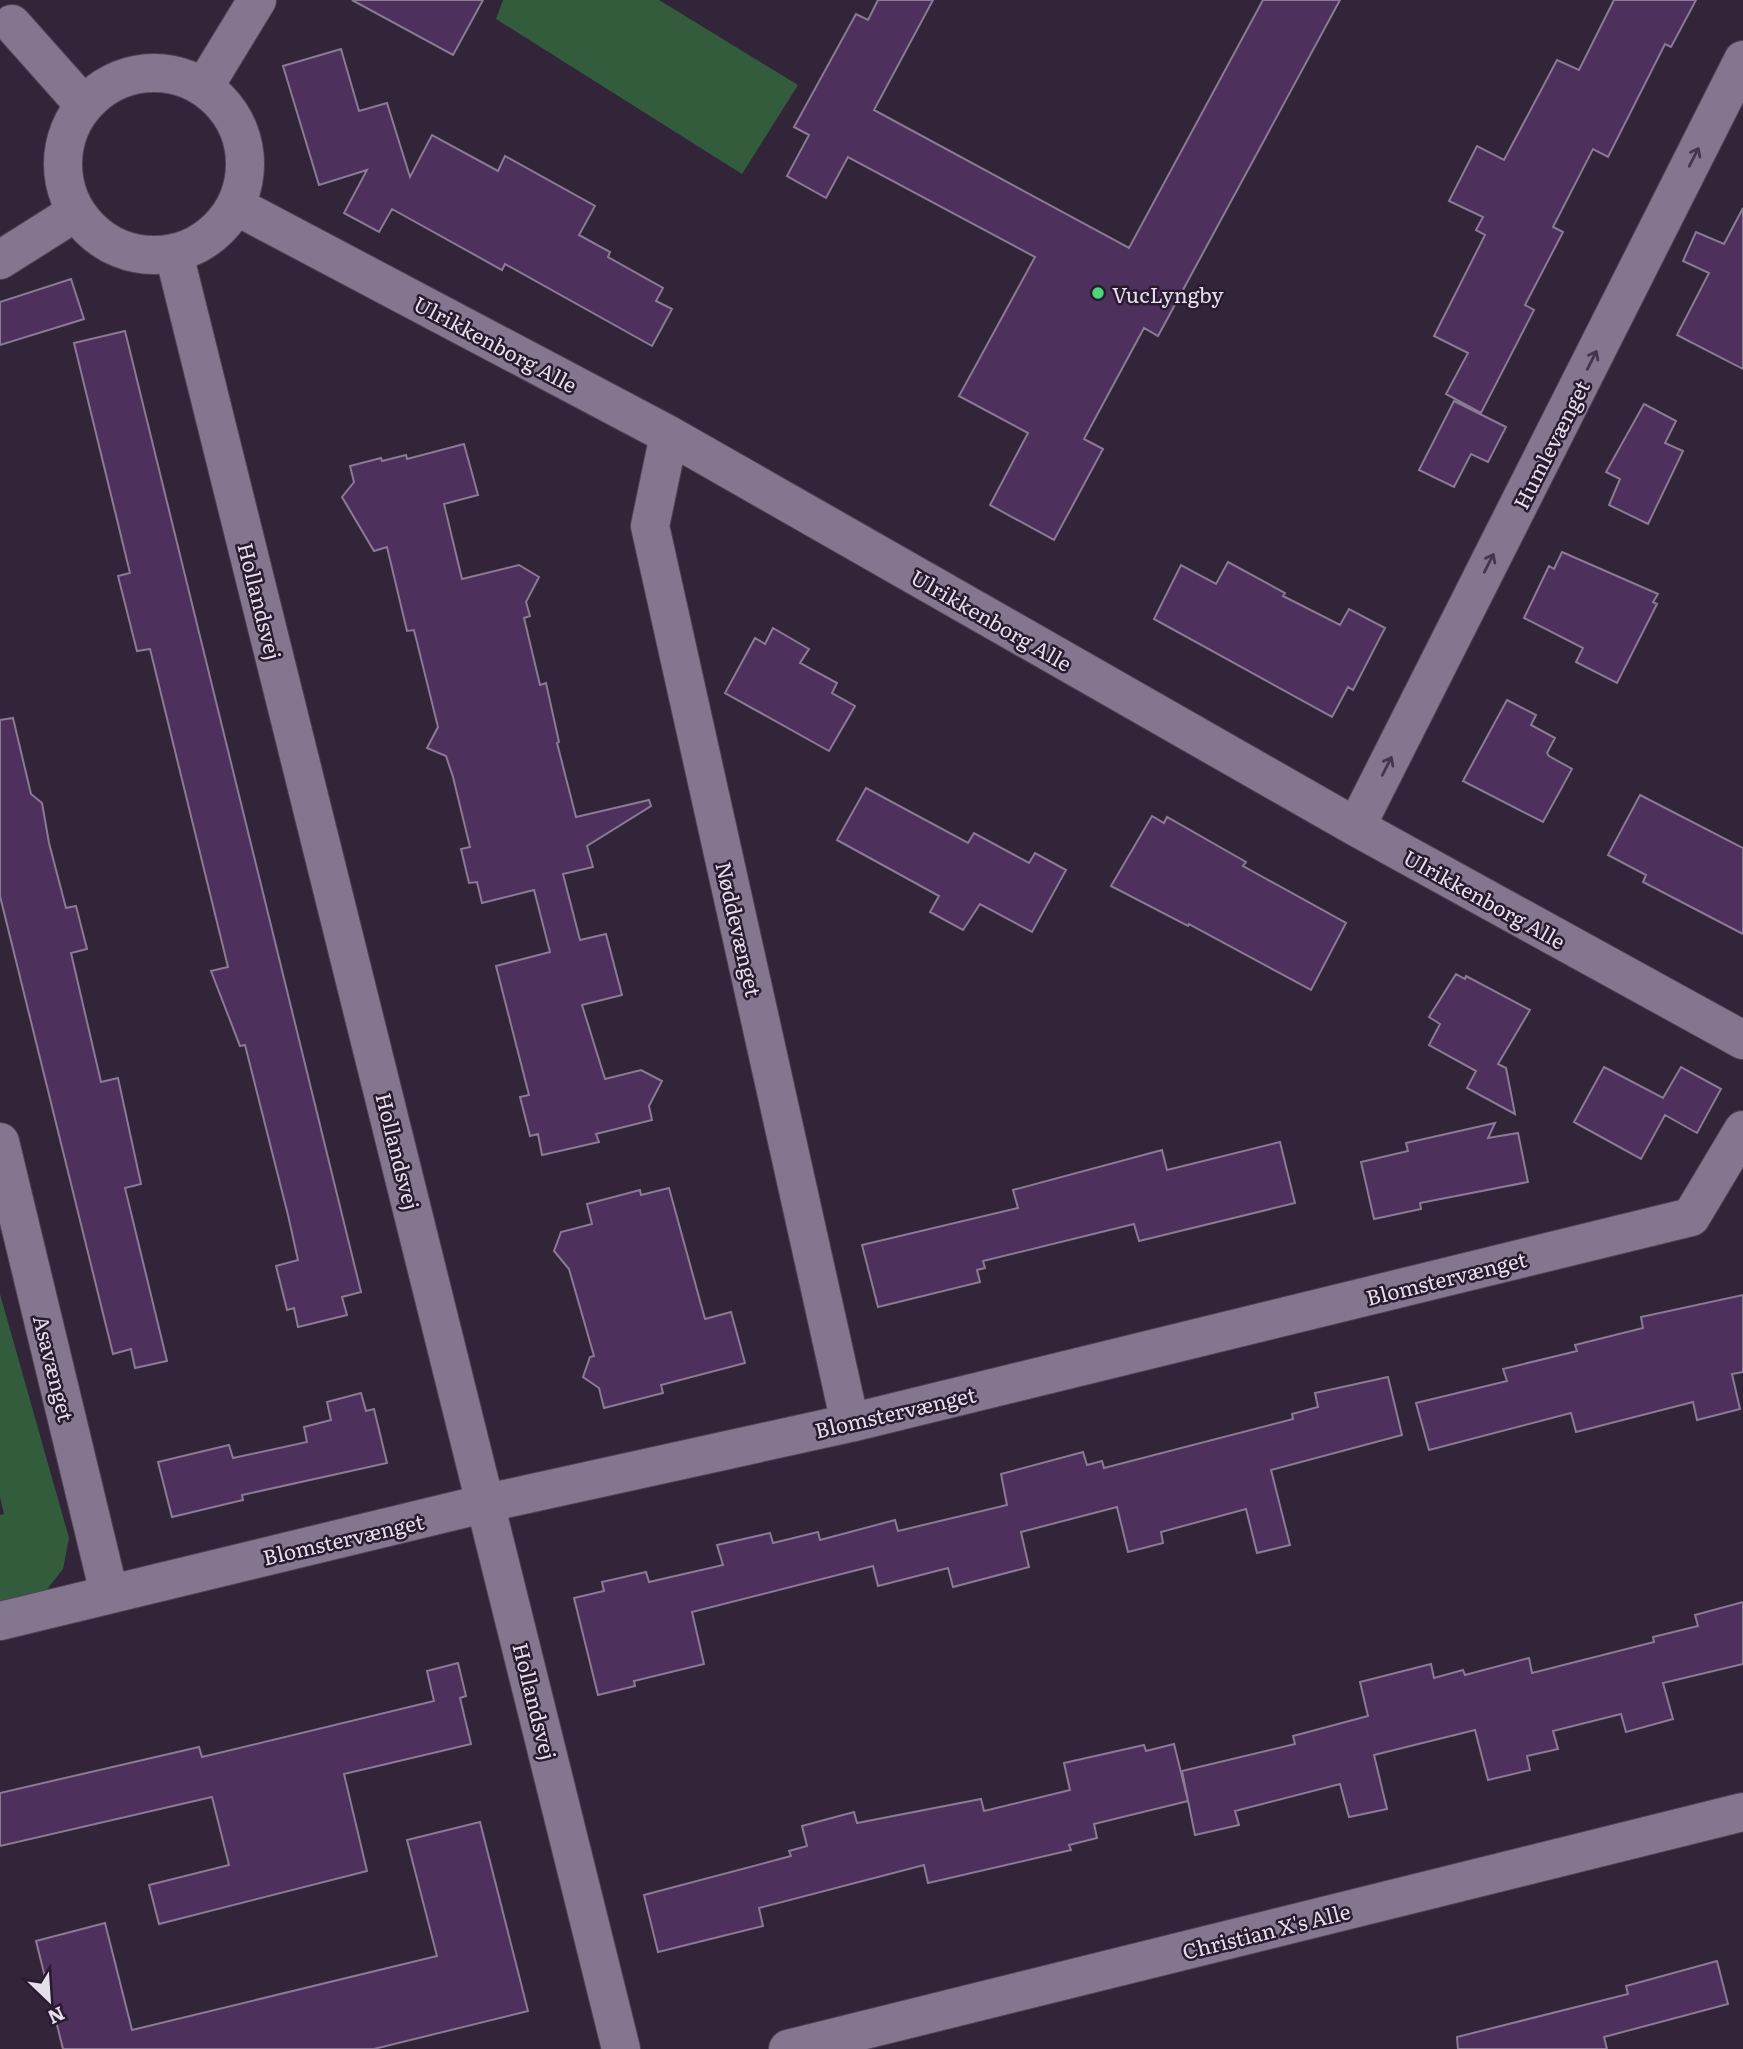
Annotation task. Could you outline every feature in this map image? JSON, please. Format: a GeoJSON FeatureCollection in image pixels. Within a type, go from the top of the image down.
{"type":"FeatureCollection","features":[{"type":"Feature","properties":{"kind":"street"},"geometry":{"type":"LineString","coordinates":[[204,87],[257,0]]}},
{"type":"Feature","properties":{"kind":"street"},"geometry":{"type":"LineString","coordinates":[[12,24],[85,105]]}},
{"type":"Feature","properties":{"kind":"street","name":"Humlevænget"},"geometry":{"type":"LineString","coordinates":[[1356,827],[1743,60]]}},
{"type":"Feature","properties":{"kind":"street"},"geometry":{"type":"LineString","coordinates":[[141,74],[174,75],[204,87],[229,111],[243,141],[246,174],[236,206],[221,228],[199,244],[174,254],[136,254],[102,240],[76,212],[65,186],[63,157],[69,129],[85,105],[110,84],[141,74]]}},
{"type":"Feature","properties":{"kind":"street","name":"Ulrikkenborg Alle"},"geometry":{"type":"LineString","coordinates":[[236,206],[669,435],[1356,827],[1743,1040]]}},
{"type":"Feature","properties":{"kind":"street"},"geometry":{"type":"LineString","coordinates":[[0,260],[76,212]]}},
{"type":"Feature","properties":{"kind":"street","name":"Hollandsvej"},"geometry":{"type":"LineString","coordinates":[[174,254],[621,2049]]}},
{"type":"Feature","properties":{"kind":"street","name":"Nøddevænget"},"geometry":{"type":"LineString","coordinates":[[669,435],[650,526],[850,1423]]}},
{"type":"Feature","properties":{"kind":"street","name":"Blomstervænget"},"geometry":{"type":"LineString","coordinates":[[0,1621],[487,1503],[850,1423],[1690,1217],[1743,1130]]}},
{"type":"Feature","properties":{"kind":"street","name":"Asavænget"},"geometry":{"type":"LineString","coordinates":[[0,1142],[109,1593]]}},
{"type":"Feature","properties":{"kind":"street","name":"Christian X's Alle"},"geometry":{"type":"LineString","coordinates":[[788,2049],[1743,1812]]}},
{"type":"Feature","properties":{"kind":"green space"},"geometry":{"type":"Polygon","coordinates":[[[503,0],[659,0],[798,85],[742,174],[496,19],[503,0]]]}},
{"type":"Feature","properties":{"kind":"green space"},"geometry":{"type":"Polygon","coordinates":[[[0,1294],[69,1538],[63,1569],[41,1597],[0,1607],[0,1515],[4,1514],[0,1497],[0,1294]]]}},
{"type":"Feature","properties":{"kind":"building"},"geometry":{"type":"Polygon","coordinates":[[[352,0],[483,0],[453,55],[352,0]]]}},
{"type":"Feature","properties":{"kind":"building","name":"VucLyngby"},"geometry":{"type":"Polygon","coordinates":[[[878,0],[933,0],[874,110],[1129,248],[1263,0],[1340,0],[1158,336],[1144,328],[1084,439],[1103,449],[1054,540],[990,505],[1028,433],[959,396],[1035,257],[848,157],[826,198],[787,176],[809,135],[794,127],[856,14],[868,20],[878,0]]]}},
{"type":"Feature","properties":{"kind":"building"},"geometry":{"type":"Polygon","coordinates":[[[1614,0],[1696,0],[1671,47],[1665,44],[1608,157],[1593,149],[1553,227],[1563,232],[1525,305],[1534,310],[1481,413],[1446,394],[1468,353],[1434,336],[1485,235],[1476,230],[1483,217],[1449,201],[1477,146],[1504,160],[1557,60],[1579,70],[1614,0]]]}},
{"type":"Feature","properties":{"kind":"building"},"geometry":{"type":"Polygon","coordinates":[[[341,49],[359,111],[387,103],[410,177],[432,135],[498,171],[505,156],[595,206],[579,235],[610,252],[608,257],[663,288],[656,301],[672,309],[652,346],[505,264],[502,270],[392,209],[379,232],[344,213],[367,170],[319,185],[283,66],[341,49]]]}},
{"type":"Feature","properties":{"kind":"building"},"geometry":{"type":"Polygon","coordinates":[[[1743,208],[1743,369],[1677,335],[1709,273],[1683,261],[1696,232],[1724,244],[1743,208]]]}},
{"type":"Feature","properties":{"kind":"building"},"geometry":{"type":"Polygon","coordinates":[[[71,279],[84,319],[0,345],[0,302],[71,279]]]}},
{"type":"Feature","properties":{"kind":"building"},"geometry":{"type":"Polygon","coordinates":[[[125,331],[361,1292],[342,1297],[347,1315],[298,1327],[294,1308],[287,1310],[276,1266],[298,1260],[288,1215],[245,1045],[240,1046],[211,971],[228,967],[150,649],[137,651],[118,576],[130,573],[74,343],[125,331]]]}},
{"type":"Feature","properties":{"kind":"building"},"geometry":{"type":"Polygon","coordinates":[[[1454,401],[1506,427],[1488,462],[1471,454],[1454,487],[1419,470],[1454,401]]]}},
{"type":"Feature","properties":{"kind":"building"},"geometry":{"type":"Polygon","coordinates":[[[1644,404],[1676,421],[1665,443],[1683,451],[1648,524],[1609,505],[1620,479],[1606,472],[1644,404]]]}},
{"type":"Feature","properties":{"kind":"building"},"geometry":{"type":"Polygon","coordinates":[[[464,444],[478,495],[444,504],[462,579],[519,565],[539,577],[526,602],[530,616],[524,618],[540,685],[546,683],[559,742],[557,743],[576,817],[649,800],[651,806],[587,846],[593,867],[563,874],[580,940],[606,934],[622,995],[582,1005],[605,1079],[641,1070],[662,1081],[649,1106],[652,1120],[596,1134],[599,1142],[542,1155],[538,1134],[530,1136],[520,1097],[529,1095],[496,966],[550,952],[534,890],[482,903],[477,882],[469,883],[461,849],[470,847],[453,777],[446,756],[427,748],[438,727],[414,630],[407,631],[387,547],[374,551],[342,497],[354,482],[350,466],[381,458],[382,461],[406,455],[407,459],[464,444]]]}},
{"type":"Feature","properties":{"kind":"building"},"geometry":{"type":"Polygon","coordinates":[[[1562,552],[1658,594],[1653,602],[1657,604],[1617,683],[1576,662],[1583,648],[1524,618],[1549,566],[1554,569],[1562,552]]]}},
{"type":"Feature","properties":{"kind":"building"},"geometry":{"type":"Polygon","coordinates":[[[1228,562],[1285,593],[1283,596],[1340,625],[1349,609],[1385,628],[1353,690],[1348,687],[1332,717],[1154,619],[1181,565],[1216,584],[1228,562]]]}},
{"type":"Feature","properties":{"kind":"building"},"geometry":{"type":"Polygon","coordinates":[[[773,628],[809,649],[800,663],[837,683],[832,693],[855,706],[829,751],[725,693],[755,638],[765,644],[773,628]]]}},
{"type":"Feature","properties":{"kind":"building"},"geometry":{"type":"Polygon","coordinates":[[[1507,700],[1536,715],[1531,725],[1555,738],[1547,753],[1549,756],[1572,769],[1543,822],[1463,781],[1507,700]]]}},
{"type":"Feature","properties":{"kind":"building"},"geometry":{"type":"Polygon","coordinates":[[[13,718],[31,794],[42,803],[66,908],[76,906],[87,949],[71,953],[101,1082],[118,1078],[141,1184],[125,1188],[167,1361],[135,1368],[131,1349],[113,1354],[0,896],[0,720],[13,718]]]}},
{"type":"Feature","properties":{"kind":"building"},"geometry":{"type":"Polygon","coordinates":[[[866,788],[968,843],[974,833],[1029,863],[1035,853],[1066,870],[1032,932],[980,904],[963,930],[930,912],[939,896],[837,840],[866,788]]]}},
{"type":"Feature","properties":{"kind":"building"},"geometry":{"type":"Polygon","coordinates":[[[1640,795],[1743,848],[1743,934],[1643,882],[1646,875],[1608,855],[1640,795]]]}},
{"type":"Feature","properties":{"kind":"building"},"geometry":{"type":"Polygon","coordinates":[[[1152,816],[1164,823],[1167,817],[1246,862],[1243,866],[1346,923],[1311,990],[1189,924],[1188,926],[1111,886],[1152,816]]]}},
{"type":"Feature","properties":{"kind":"building"},"geometry":{"type":"Polygon","coordinates":[[[1456,974],[1465,979],[1466,976],[1530,1010],[1498,1064],[1506,1068],[1515,1114],[1467,1088],[1476,1071],[1429,1045],[1440,1024],[1429,1017],[1456,974]]]}},
{"type":"Feature","properties":{"kind":"building"},"geometry":{"type":"Polygon","coordinates":[[[1604,1067],[1663,1098],[1681,1067],[1721,1089],[1697,1133],[1665,1115],[1641,1159],[1574,1122],[1604,1067]]]}},
{"type":"Feature","properties":{"kind":"building"},"geometry":{"type":"Polygon","coordinates":[[[1495,1123],[1488,1138],[1518,1133],[1528,1182],[1420,1203],[1421,1209],[1374,1219],[1361,1162],[1408,1151],[1406,1143],[1495,1123]]]}},
{"type":"Feature","properties":{"kind":"building"},"geometry":{"type":"Polygon","coordinates":[[[1280,1142],[1295,1203],[1139,1241],[1134,1224],[983,1261],[985,1268],[977,1270],[980,1282],[878,1307],[862,1245],[1018,1208],[1013,1190],[1162,1150],[1167,1170],[1280,1142]]]}},
{"type":"Feature","properties":{"kind":"building"},"geometry":{"type":"Polygon","coordinates":[[[669,1188],[705,1319],[731,1312],[745,1363],[661,1385],[663,1393],[604,1408],[599,1388],[583,1377],[590,1357],[594,1356],[569,1269],[554,1251],[561,1232],[592,1224],[587,1204],[640,1190],[641,1195],[669,1188]]]}},
{"type":"Feature","properties":{"kind":"building"},"geometry":{"type":"Polygon","coordinates":[[[1743,1295],[1743,1372],[1732,1374],[1740,1409],[1697,1420],[1693,1402],[1576,1432],[1571,1413],[1429,1450],[1416,1403],[1507,1381],[1503,1369],[1577,1351],[1575,1345],[1643,1328],[1641,1317],[1743,1295]]]}},
{"type":"Feature","properties":{"kind":"building"},"geometry":{"type":"Polygon","coordinates":[[[1388,1377],[1402,1435],[1271,1470],[1290,1545],[1257,1553],[1246,1509],[1161,1532],[1163,1543],[1128,1552],[1117,1507],[1021,1532],[1029,1567],[953,1587],[948,1568],[878,1586],[873,1566],[692,1612],[704,1664],[634,1681],[635,1686],[598,1695],[574,1598],[604,1591],[602,1582],[646,1572],[649,1582],[723,1565],[717,1545],[770,1533],[773,1543],[818,1532],[820,1540],[895,1520],[898,1531],[1007,1505],[1001,1474],[1083,1452],[1087,1465],[1102,1461],[1104,1468],[1293,1419],[1292,1414],[1318,1407],[1315,1393],[1388,1377]]]}},
{"type":"Feature","properties":{"kind":"building"},"geometry":{"type":"Polygon","coordinates":[[[361,1393],[366,1411],[374,1409],[387,1463],[242,1495],[243,1500],[172,1517],[158,1462],[229,1445],[233,1458],[307,1442],[304,1427],[331,1420],[327,1402],[361,1393]]]}},
{"type":"Feature","properties":{"kind":"building"},"geometry":{"type":"Polygon","coordinates":[[[1743,1602],[1743,1664],[1663,1683],[1673,1719],[1626,1732],[1621,1714],[1553,1731],[1558,1749],[1527,1756],[1530,1770],[1488,1780],[1475,1730],[1374,1755],[1387,1809],[1349,1817],[1340,1784],[1235,1811],[1239,1825],[1195,1835],[1182,1771],[1295,1744],[1293,1736],[1368,1716],[1360,1682],[1431,1664],[1434,1678],[1463,1670],[1465,1675],[1529,1658],[1532,1673],[1654,1642],[1653,1637],[1698,1626],[1695,1615],[1743,1602]]]}},
{"type":"Feature","properties":{"kind":"building"},"geometry":{"type":"Polygon","coordinates":[[[458,1663],[466,1696],[460,1698],[471,1744],[344,1774],[367,1871],[159,1924],[149,1885],[229,1865],[212,1797],[0,1846],[0,1793],[199,1747],[202,1757],[434,1701],[427,1671],[458,1663]]]}},
{"type":"Feature","properties":{"kind":"building"},"geometry":{"type":"Polygon","coordinates":[[[1174,1744],[1188,1801],[1094,1824],[1097,1838],[1069,1845],[1071,1850],[928,1883],[924,1865],[759,1908],[763,1926],[658,1952],[644,1895],[791,1856],[789,1851],[807,1846],[802,1826],[854,1812],[857,1823],[981,1799],[984,1811],[1070,1790],[1064,1763],[1144,1745],[1146,1751],[1174,1744]]]}},
{"type":"Feature","properties":{"kind":"building"},"geometry":{"type":"Polygon","coordinates":[[[480,1822],[528,2011],[374,2049],[63,2049],[36,1941],[105,1923],[132,2030],[437,1956],[407,1840],[480,1822]]]}},
{"type":"Feature","properties":{"kind":"building"},"geometry":{"type":"Polygon","coordinates":[[[1717,1961],[1728,2004],[1604,2037],[1607,2049],[1458,2049],[1457,2037],[1628,1994],[1626,1986],[1717,1961]]]}},
{"type":"Feature","properties":{"kind":"place","name":"VucLyngby"},"geometry":{"type":"Point","coordinates":[1098,293]}}]}
